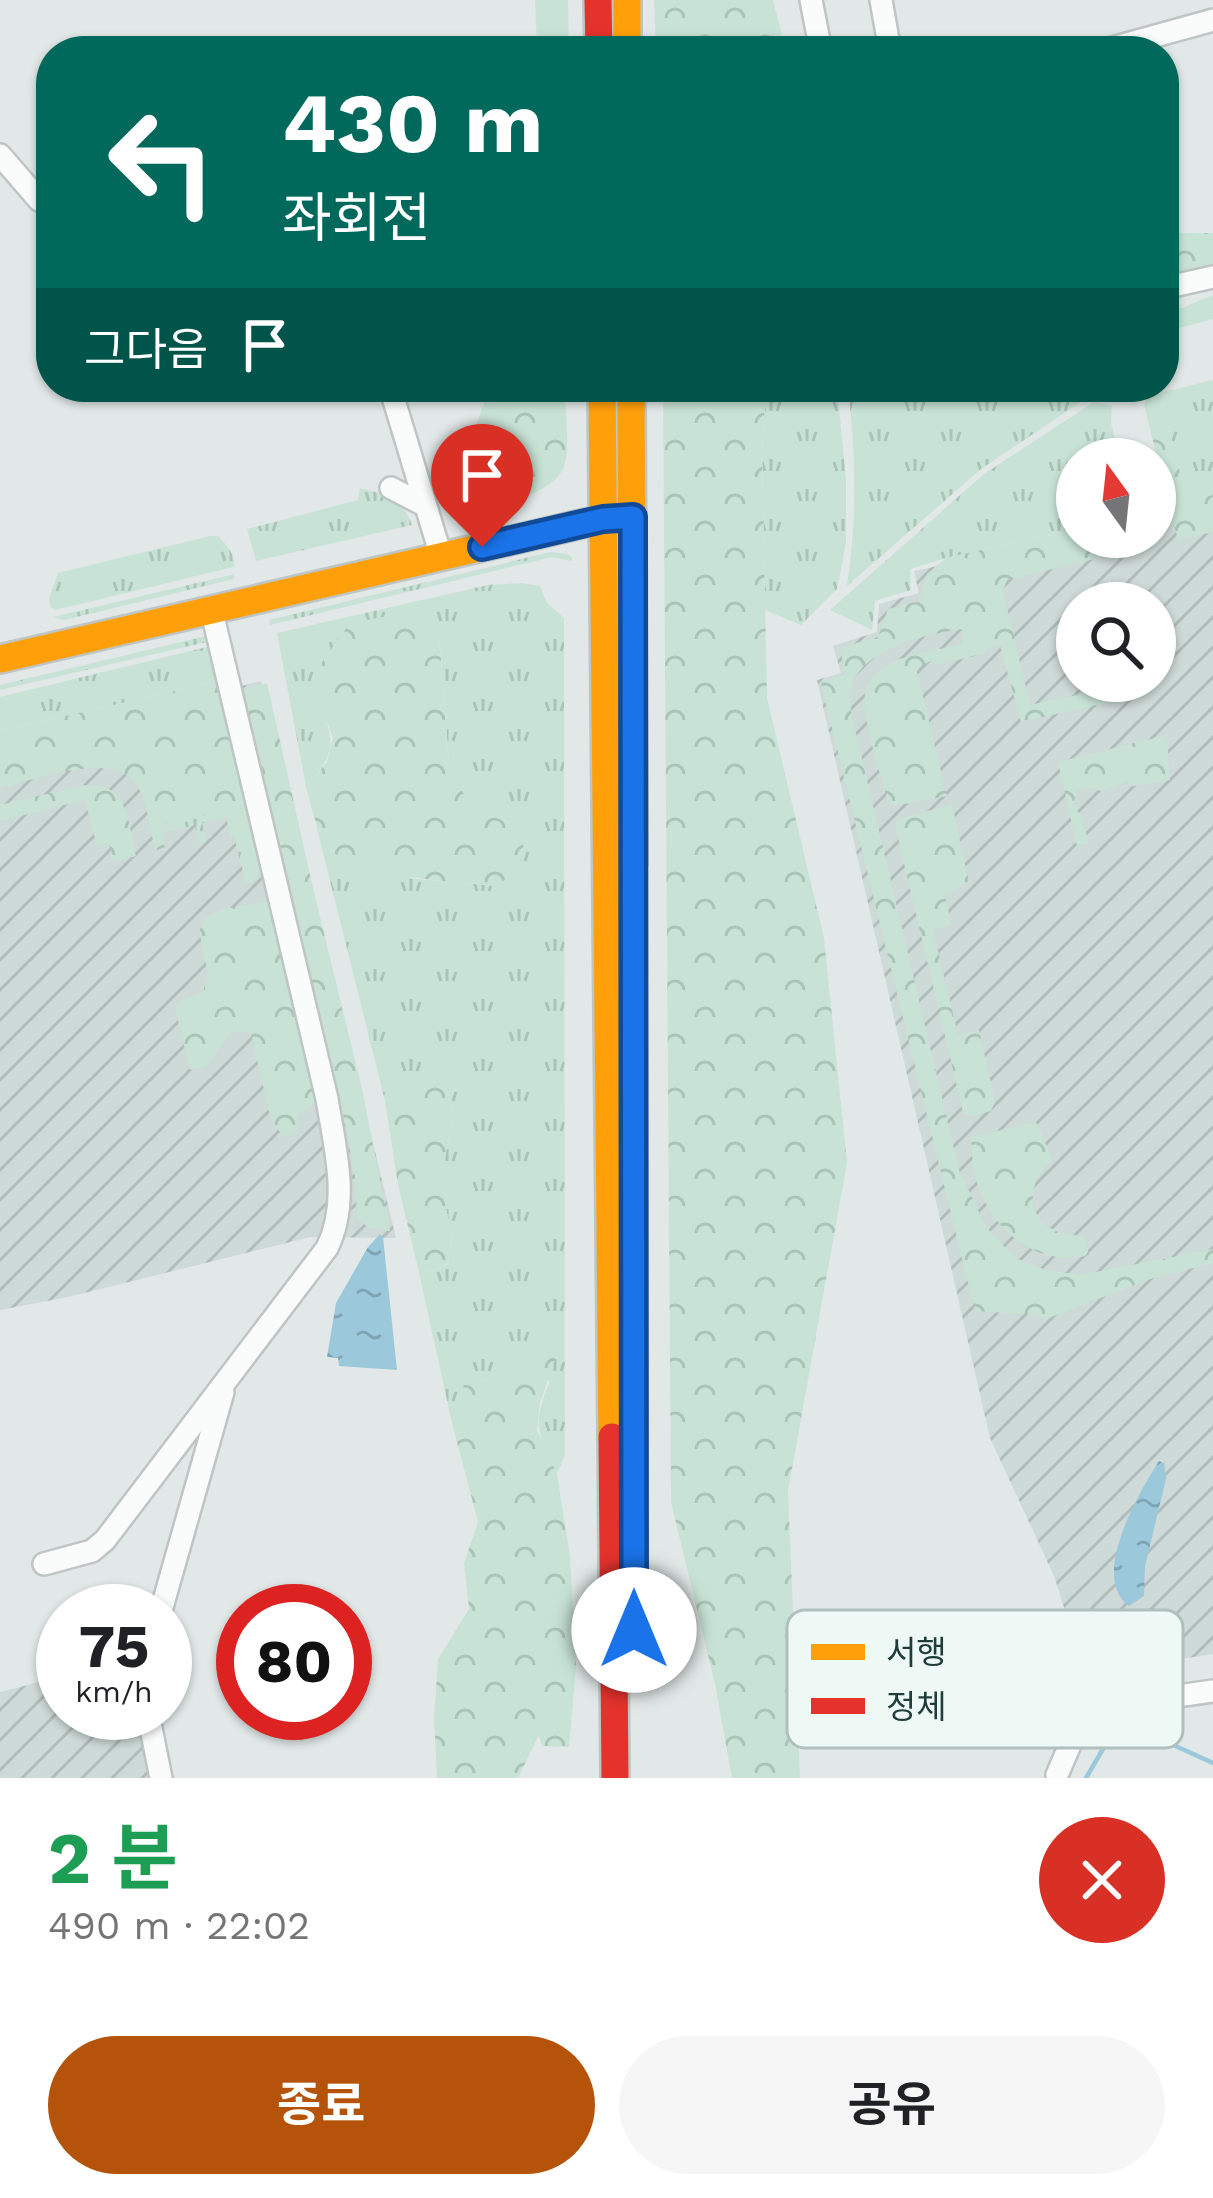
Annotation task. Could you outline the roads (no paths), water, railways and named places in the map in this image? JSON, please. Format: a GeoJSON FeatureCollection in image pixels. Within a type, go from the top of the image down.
{"type":"FeatureCollection","features":[{"type":"Feature","properties":{"kind":"main road"},"geometry":{"type":"LineString","coordinates":[[598,0],[598,36]]}},
{"type":"Feature","properties":{"kind":"main road"},"geometry":{"type":"LineString","coordinates":[[627,0],[627,36]]}},
{"type":"Feature","properties":{"kind":"main road"},"geometry":{"type":"LineString","coordinates":[[602,402],[615,1778]]}},
{"type":"Feature","properties":{"kind":"main road"},"geometry":{"type":"LineString","coordinates":[[631,402],[635,1778]]}},
{"type":"Feature","properties":{"kind":"main road"},"geometry":{"type":"LineString","coordinates":[[0,659],[603,519],[633,517]]}},
{"type":"Feature","properties":{"kind":"street"},"geometry":{"type":"LineString","coordinates":[[811,0],[818,36]]}},
{"type":"Feature","properties":{"kind":"street"},"geometry":{"type":"LineString","coordinates":[[881,0],[887,36]]}},
{"type":"Feature","properties":{"kind":"street"},"geometry":{"type":"LineString","coordinates":[[1155,36],[1213,20]]}},
{"type":"Feature","properties":{"kind":"street"},"geometry":{"type":"LineString","coordinates":[[0,154],[36,196]]}},
{"type":"Feature","properties":{"kind":"street"},"geometry":{"type":"LineString","coordinates":[[1179,285],[1213,277]]}},
{"type":"Feature","properties":{"kind":"street"},"geometry":{"type":"LineString","coordinates":[[395,402],[441,556]]}},
{"type":"Feature","properties":{"kind":"street"},"geometry":{"type":"LineString","coordinates":[[391,488],[427,506]]}},
{"type":"Feature","properties":{"kind":"street"},"geometry":{"type":"LineString","coordinates":[[44,1564],[92,1551],[105,1540],[328,1248],[340,1210],[327,1099],[211,608]]}},
{"type":"Feature","properties":{"kind":"street"},"geometry":{"type":"LineString","coordinates":[[169,1584],[228,1377]]}},
{"type":"Feature","properties":{"kind":"street"},"geometry":{"type":"LineString","coordinates":[[1183,1695],[1213,1691]]}},
{"type":"Feature","properties":{"kind":"street"},"geometry":{"type":"LineString","coordinates":[[152,1740],[161,1778]]}},
{"type":"Feature","properties":{"kind":"street"},"geometry":{"type":"LineString","coordinates":[[1057,1774],[1068,1748]]}},
{"type":"Feature","properties":{"kind":"water"},"geometry":{"type":"Polygon","coordinates":[[[380,1234],[397,1370],[339,1366],[338,1358],[327,1357],[336,1303],[380,1234]]]}},
{"type":"Feature","properties":{"kind":"water"},"geometry":{"type":"Polygon","coordinates":[[[1159,1461],[1164,1463],[1166,1479],[1145,1566],[1144,1596],[1129,1606],[1118,1593],[1116,1556],[1130,1513],[1159,1461]]]}},
{"type":"Feature","properties":{"kind":"waterway"},"geometry":{"type":"LineString","coordinates":[[1086,1778],[1104,1748]]}},
{"type":"Feature","properties":{"kind":"waterway"},"geometry":{"type":"LineString","coordinates":[[1180,1748],[1213,1763]]}}]}
